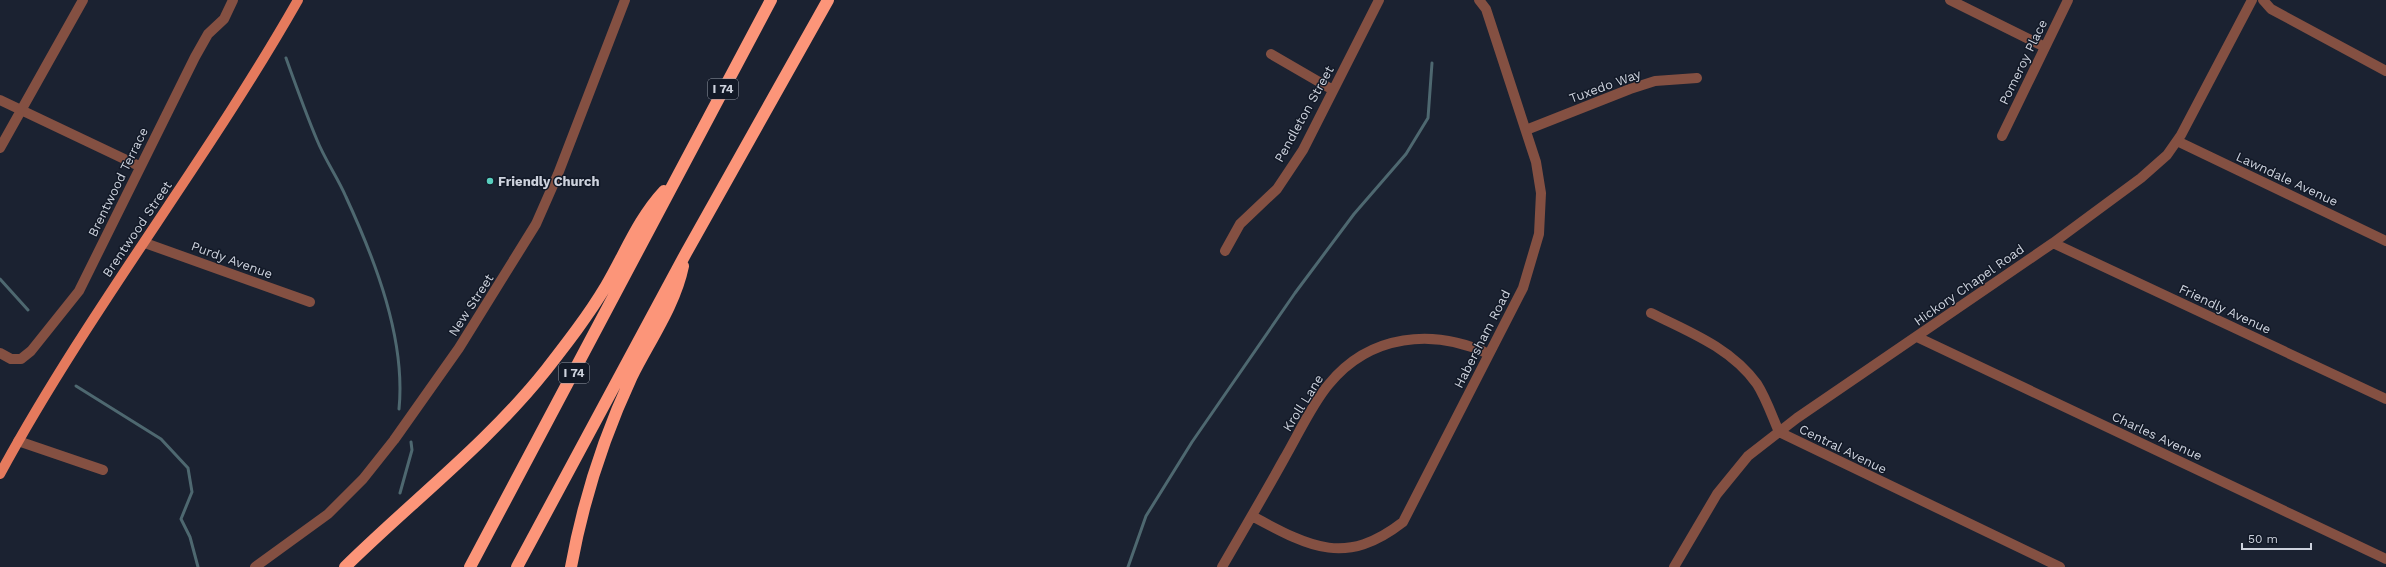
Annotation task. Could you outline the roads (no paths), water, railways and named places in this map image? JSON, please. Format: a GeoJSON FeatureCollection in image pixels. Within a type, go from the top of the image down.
{"type":"FeatureCollection","features":[{"type":"Feature","properties":{"kind":"highway","name":"I 74"},"geometry":{"type":"LineString","coordinates":[[470,567],[771,0]]}},
{"type":"Feature","properties":{"kind":"highway"},"geometry":{"type":"LineString","coordinates":[[517,567],[686,253],[828,0]]}},
{"type":"Feature","properties":{"kind":"highway"},"geometry":{"type":"LineString","coordinates":[[345,567],[464,458],[516,406],[568,341],[605,287],[648,208],[676,179]]}},
{"type":"Feature","properties":{"kind":"highway"},"geometry":{"type":"LineString","coordinates":[[571,567],[582,515],[605,441],[632,377],[678,287],[686,253]]}},
{"type":"Feature","properties":{"kind":"main road","name":"Brentwood Street"},"geometry":{"type":"LineString","coordinates":[[0,474],[83,332],[145,243],[223,123],[296,1]]}},
{"type":"Feature","properties":{"kind":"street"},"geometry":{"type":"LineString","coordinates":[[0,148],[83,0]]}},
{"type":"Feature","properties":{"kind":"street","name":"Brentwood Terrace"},"geometry":{"type":"LineString","coordinates":[[0,353],[11,359],[21,359],[32,351],[79,291],[140,166],[202,45],[208,34],[224,19],[233,0]]}},
{"type":"Feature","properties":{"kind":"street","name":"New Street"},"geometry":{"type":"LineString","coordinates":[[255,567],[328,514],[363,479],[394,440],[459,348],[536,224],[564,160],[625,0]]}},
{"type":"Feature","properties":{"kind":"street","name":"Pendleton Street"},"geometry":{"type":"LineString","coordinates":[[1225,251],[1240,224],[1276,189],[1298,156],[1379,0]]}},
{"type":"Feature","properties":{"kind":"street","name":"Habersham Road"},"geometry":{"type":"LineString","coordinates":[[1252,516],[1305,545],[1326,550],[1360,548],[1388,535],[1403,522],[1523,288],[1539,234],[1541,193],[1536,162],[1526,130],[1486,9],[1479,0]]}},
{"type":"Feature","properties":{"kind":"street"},"geometry":{"type":"LineString","coordinates":[[1950,0],[2045,47]]}},
{"type":"Feature","properties":{"kind":"street","name":"Pomeroy Place"},"geometry":{"type":"LineString","coordinates":[[2002,136],[2068,0]]}},
{"type":"Feature","properties":{"kind":"street","name":"Hickory Chapel Road"},"geometry":{"type":"LineString","coordinates":[[1674,567],[1729,477],[1748,456],[1779,432],[2054,242],[2141,178],[2167,155],[2177,141],[2252,0]]}},
{"type":"Feature","properties":{"kind":"street"},"geometry":{"type":"LineString","coordinates":[[2263,0],[2271,9],[2386,71]]}},
{"type":"Feature","properties":{"kind":"street"},"geometry":{"type":"LineString","coordinates":[[1272,54],[1333,90]]}},
{"type":"Feature","properties":{"kind":"street","name":"Tuxedo Way"},"geometry":{"type":"LineString","coordinates":[[1526,130],[1630,89],[1655,81],[1697,78]]}},
{"type":"Feature","properties":{"kind":"street"},"geometry":{"type":"LineString","coordinates":[[0,100],[140,166]]}},
{"type":"Feature","properties":{"kind":"street","name":"Lawndale Avenue"},"geometry":{"type":"LineString","coordinates":[[2177,141],[2386,241]]}},
{"type":"Feature","properties":{"kind":"street","name":"Friendly Avenue"},"geometry":{"type":"LineString","coordinates":[[2054,242],[2386,399]]}},
{"type":"Feature","properties":{"kind":"street","name":"Purdy Avenue"},"geometry":{"type":"LineString","coordinates":[[145,243],[310,302]]}},
{"type":"Feature","properties":{"kind":"street","name":"Central Avenue"},"geometry":{"type":"LineString","coordinates":[[1651,313],[1724,350],[1744,369],[1758,386],[1779,432],[2060,567]]}},
{"type":"Feature","properties":{"kind":"street","name":"Charles Avenue"},"geometry":{"type":"LineString","coordinates":[[1917,337],[2386,559]]}},
{"type":"Feature","properties":{"kind":"street","name":"Kroll Lane"},"geometry":{"type":"LineString","coordinates":[[1222,567],[1328,385],[1356,359],[1386,344],[1418,338],[1454,341],[1489,354]]}},
{"type":"Feature","properties":{"kind":"street"},"geometry":{"type":"LineString","coordinates":[[18,441],[103,470]]}},
{"type":"Feature","properties":{"kind":"waterway"},"geometry":{"type":"LineString","coordinates":[[286,58],[317,140],[346,197],[368,247],[386,300],[398,355],[400,382],[399,409]]}},
{"type":"Feature","properties":{"kind":"waterway"},"geometry":{"type":"LineString","coordinates":[[1128,567],[1146,516],[1192,442],[1295,293],[1354,214],[1406,154],[1428,118],[1432,63]]}},
{"type":"Feature","properties":{"kind":"waterway"},"geometry":{"type":"LineString","coordinates":[[0,279],[28,310]]}},
{"type":"Feature","properties":{"kind":"waterway"},"geometry":{"type":"LineString","coordinates":[[76,386],[161,439],[188,468],[192,492],[181,519],[190,537],[198,567]]}},
{"type":"Feature","properties":{"kind":"waterway"},"geometry":{"type":"LineString","coordinates":[[400,493],[412,450],[411,442]]}},
{"type":"Feature","properties":{"kind":"place","name":"Friendly Church"},"geometry":{"type":"Point","coordinates":[490,181]}}]}
